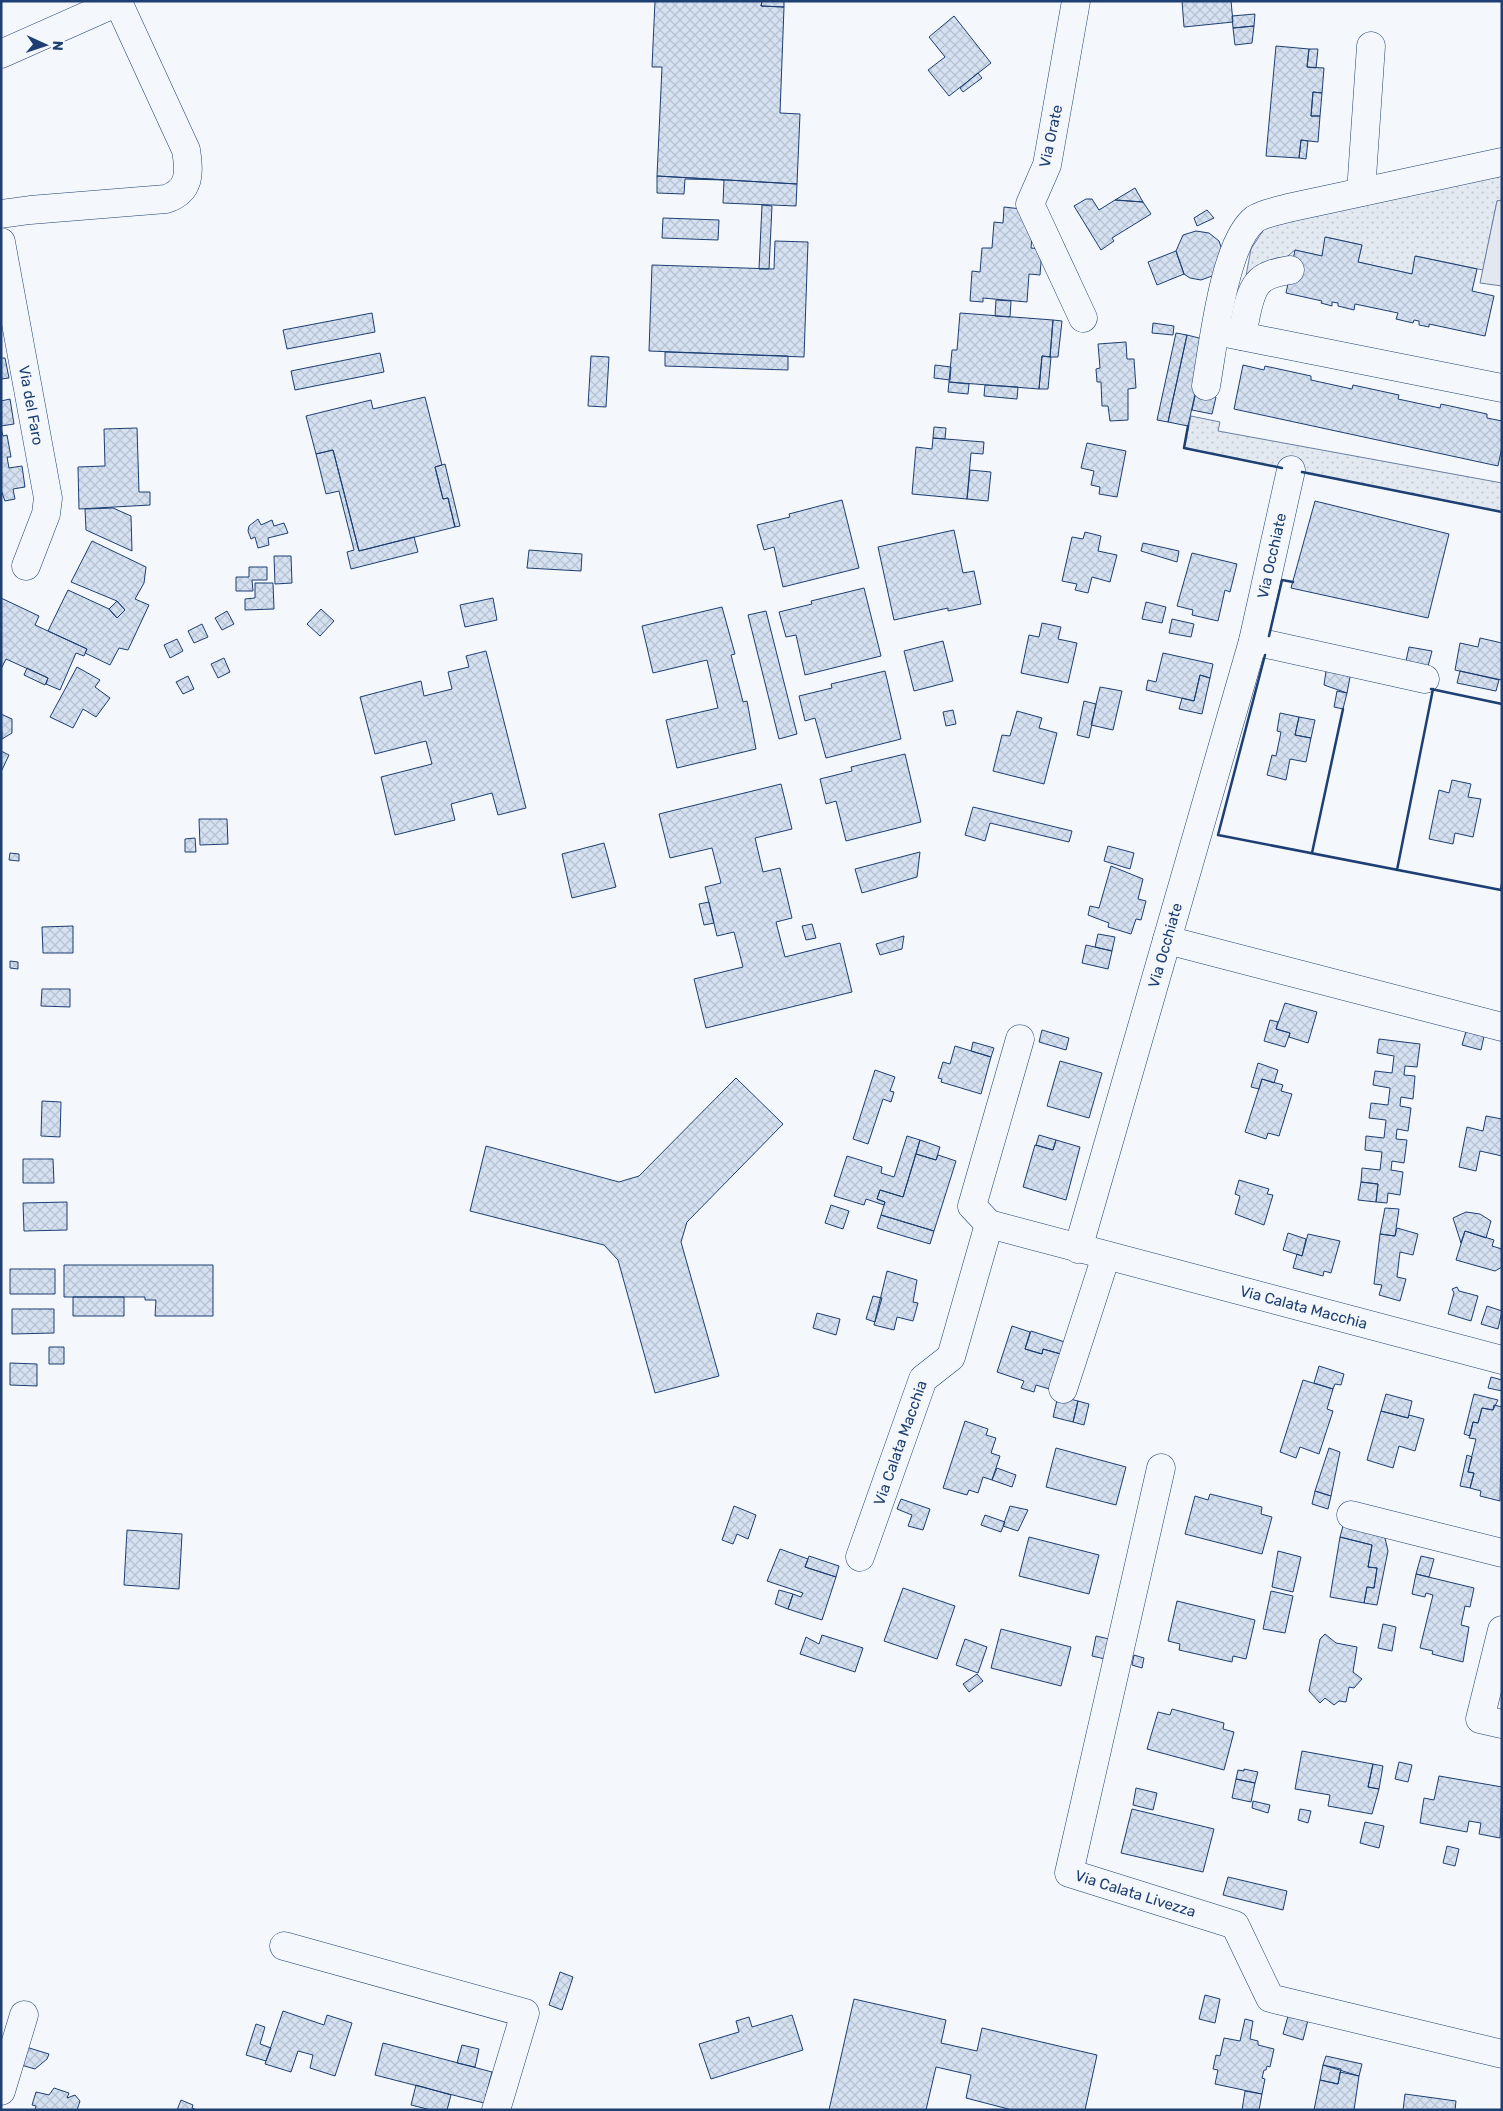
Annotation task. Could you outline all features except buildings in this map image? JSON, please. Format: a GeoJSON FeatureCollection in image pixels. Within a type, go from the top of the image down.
{"type":"FeatureCollection","features":[{"type":"Feature","properties":{"kind":"street","name":"Via Orate"},"geometry":{"type":"LineString","coordinates":[[1076,1],[1047,165],[1030,204],[1083,318]]}},
{"type":"Feature","properties":{"kind":"street"},"geometry":{"type":"LineString","coordinates":[[1,54],[118,2],[186,150],[188,164],[184,189],[177,196],[166,199],[1,214]]}},
{"type":"Feature","properties":{"kind":"street"},"geometry":{"type":"LineString","coordinates":[[1361,192],[1371,46]]}},
{"type":"Feature","properties":{"kind":"street"},"geometry":{"type":"LineString","coordinates":[[1206,386],[1228,268],[1240,235],[1256,219],[1288,208],[1502,162]]}},
{"type":"Feature","properties":{"kind":"street","name":"Via del Faro"},"geometry":{"type":"LineString","coordinates":[[1,242],[48,498],[46,514],[26,566]]}},
{"type":"Feature","properties":{"kind":"street"},"geometry":{"type":"LineString","coordinates":[[1242,336],[1248,306],[1257,283],[1271,274],[1290,270]]}},
{"type":"Feature","properties":{"kind":"street"},"geometry":{"type":"LineString","coordinates":[[1216,331],[1502,388]]}},
{"type":"Feature","properties":{"kind":"street","name":"Via Occhiate"},"geometry":{"type":"LineString","coordinates":[[1078,1249],[1253,641],[1291,470]]}},
{"type":"Feature","properties":{"kind":"street"},"geometry":{"type":"LineString","coordinates":[[1253,641],[1425,679]]}},
{"type":"Feature","properties":{"kind":"street"},"geometry":{"type":"LineString","coordinates":[[1167,940],[1502,1027]]}},
{"type":"Feature","properties":{"kind":"street"},"geometry":{"type":"LineString","coordinates":[[989,1224],[972,1206],[1020,1039]]}},
{"type":"Feature","properties":{"kind":"street","name":"Via Calata Macchia"},"geometry":{"type":"LineString","coordinates":[[860,1557],[923,1378],[951,1358],[989,1224],[1502,1360]]}},
{"type":"Feature","properties":{"kind":"street"},"geometry":{"type":"LineString","coordinates":[[1063,1389],[1106,1256]]}},
{"type":"Feature","properties":{"kind":"street","name":"Via Calata Livezza"},"geometry":{"type":"LineString","coordinates":[[1161,1468],[1069,1873],[1235,1925],[1270,1998],[1502,2054]]}},
{"type":"Feature","properties":{"kind":"street"},"geometry":{"type":"LineString","coordinates":[[1351,1515],[1502,1553]]}},
{"type":"Feature","properties":{"kind":"street"},"geometry":{"type":"LineString","coordinates":[[1502,1630],[1480,1719],[1502,1724]]}},
{"type":"Feature","properties":{"kind":"street"},"geometry":{"type":"LineString","coordinates":[[284,1946],[525,2013],[496,2110]]}},
{"type":"Feature","properties":{"kind":"street"},"geometry":{"type":"LineString","coordinates":[[1,2092],[24,2016]]}},
{"type":"Feature","properties":{"kind":"shaded area"},"geometry":{"type":"Polygon","coordinates":[[[1502,169],[1502,200],[1497,201],[1483,270],[1416,256],[1412,274],[1358,262],[1362,245],[1326,237],[1322,256],[1295,250],[1277,265],[1245,281],[1251,249],[1264,229],[1286,221],[1502,169]]]}},
{"type":"Feature","properties":{"kind":"shaded area"},"geometry":{"type":"Polygon","coordinates":[[[1502,200],[1502,286],[1480,283],[1497,201],[1502,200]]]}},
{"type":"Feature","properties":{"kind":"shaded area"},"geometry":{"type":"Polygon","coordinates":[[[1191,416],[1220,422],[1218,431],[1502,483],[1502,512],[1184,448],[1191,416]]]}},
{"type":"Feature","properties":{"kind":"wall"},"geometry":{"type":"LineString","coordinates":[[1188,426],[1184,448],[1282,468]]}},
{"type":"Feature","properties":{"kind":"wall"},"geometry":{"type":"LineString","coordinates":[[1302,472],[1502,512]]}},
{"type":"Feature","properties":{"kind":"wall"},"geometry":{"type":"LineString","coordinates":[[1269,636],[1282,580],[1293,582]]}},
{"type":"Feature","properties":{"kind":"wall"},"geometry":{"type":"LineString","coordinates":[[1265,655],[1218,835],[1501,890],[1502,884]]}},
{"type":"Feature","properties":{"kind":"wall"},"geometry":{"type":"LineString","coordinates":[[1431,689],[1502,704]]}},
{"type":"Feature","properties":{"kind":"wall"},"geometry":{"type":"LineString","coordinates":[[1397,870],[1433,689]]}},
{"type":"Feature","properties":{"kind":"wall"},"geometry":{"type":"LineString","coordinates":[[1312,853],[1343,709]]}}]}
